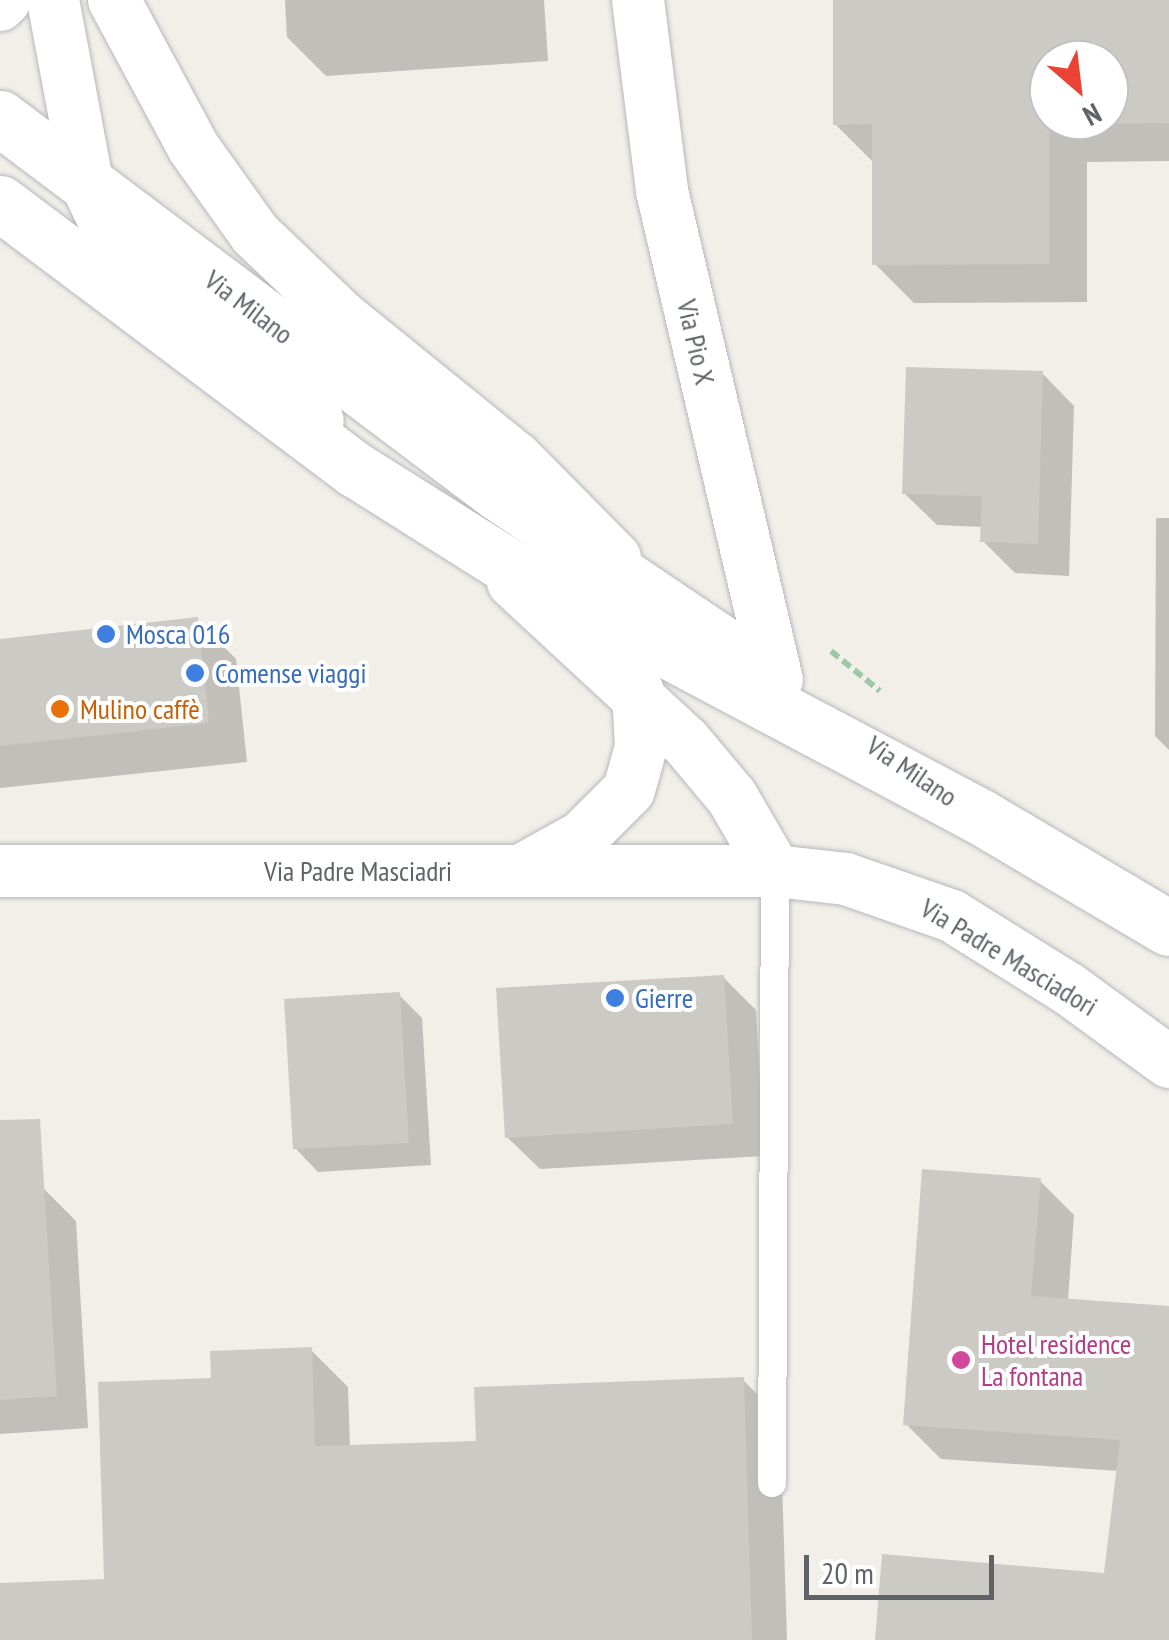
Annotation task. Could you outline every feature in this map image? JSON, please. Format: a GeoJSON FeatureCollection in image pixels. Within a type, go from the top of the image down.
{"type":"FeatureCollection","features":[{"type":"Feature","properties":{"kind":"main road","name":"Via Milano"},"geometry":{"type":"LineString","coordinates":[[0,118],[498,493],[981,817]]}},
{"type":"Feature","properties":{"kind":"main road","name":"Via Milano"},"geometry":{"type":"LineString","coordinates":[[0,203],[356,470],[455,532],[981,817]]}},
{"type":"Feature","properties":{"kind":"main road"},"geometry":{"type":"LineString","coordinates":[[981,817],[1169,928]]}},
{"type":"Feature","properties":{"kind":"street"},"geometry":{"type":"LineString","coordinates":[[53,0],[88,188],[103,224],[128,256],[270,371],[356,470]]}},
{"type":"Feature","properties":{"kind":"street"},"geometry":{"type":"LineString","coordinates":[[114,0],[193,147],[255,234],[331,308],[529,470],[642,590]]}},
{"type":"Feature","properties":{"kind":"street","name":"Via Pio X"},"geometry":{"type":"LineString","coordinates":[[638,0],[666,206],[776,680]]}},
{"type":"Feature","properties":{"kind":"street"},"geometry":{"type":"LineString","coordinates":[[455,532],[638,692],[723,785],[775,872]]}},
{"type":"Feature","properties":{"kind":"street"},"geometry":{"type":"LineString","coordinates":[[521,870],[582,837],[629,790],[641,747],[638,692]]}},
{"type":"Feature","properties":{"kind":"street","name":"Via Padre Masciadri"},"geometry":{"type":"LineString","coordinates":[[0,870],[717,871]]}},
{"type":"Feature","properties":{"kind":"street","name":"Via Padre Masciadori"},"geometry":{"type":"LineString","coordinates":[[717,871],[775,872],[872,884],[933,906],[1069,988],[1169,1062]]}},
{"type":"Feature","properties":{"kind":"lane"},"geometry":{"type":"LineString","coordinates":[[772,1483],[775,872]]}},
{"type":"Feature","properties":{"kind":"building"},"geometry":{"type":"Polygon","coordinates":[[[833,0],[1169,0],[1169,123],[1129,123],[1129,40],[1029,40],[1029,140],[1049,140],[1049,264],[872,265],[872,124],[833,125],[833,0]]]}},
{"type":"Feature","properties":{"kind":"building"},"geometry":{"type":"Polygon","coordinates":[[[906,367],[1043,371],[1038,544],[980,542],[982,496],[902,494],[906,367]]]}},
{"type":"Feature","properties":{"kind":"building"},"geometry":{"type":"Polygon","coordinates":[[[198,617],[209,723],[0,746],[0,639],[198,617]]]}},
{"type":"Feature","properties":{"kind":"building"},"geometry":{"type":"Polygon","coordinates":[[[724,975],[733,1124],[505,1138],[496,988],[724,975]]]}},
{"type":"Feature","properties":{"kind":"building"},"geometry":{"type":"Polygon","coordinates":[[[400,992],[409,1143],[293,1149],[284,999],[400,992]]]}},
{"type":"Feature","properties":{"kind":"building"},"geometry":{"type":"Polygon","coordinates":[[[40,1119],[57,1396],[0,1400],[0,1120],[40,1119]]]}},
{"type":"Feature","properties":{"kind":"building"},"geometry":{"type":"Polygon","coordinates":[[[922,1169],[1041,1178],[1031,1296],[1169,1306],[1169,1640],[875,1640],[882,1554],[1104,1573],[1120,1440],[903,1425],[922,1169]]]}},
{"type":"Feature","properties":{"kind":"building"},"geometry":{"type":"Polygon","coordinates":[[[312,1347],[315,1446],[476,1441],[474,1387],[744,1377],[752,1640],[0,1640],[0,1583],[104,1579],[98,1382],[211,1378],[210,1351],[312,1347]]]}},
{"type":"Feature","properties":{"kind":"place","name":"Mosca 016"},"geometry":{"type":"Point","coordinates":[106,634]}},
{"type":"Feature","properties":{"kind":"place","name":"Comense viaggi"},"geometry":{"type":"Point","coordinates":[195,673]}},
{"type":"Feature","properties":{"kind":"place","name":"Mulino caffè"},"geometry":{"type":"Point","coordinates":[60,709]}},
{"type":"Feature","properties":{"kind":"place","name":"Gierre"},"geometry":{"type":"Point","coordinates":[615,998]}},
{"type":"Feature","properties":{"kind":"place","name":"Hotel residence La fontana"},"geometry":{"type":"Point","coordinates":[961,1360]}}]}
